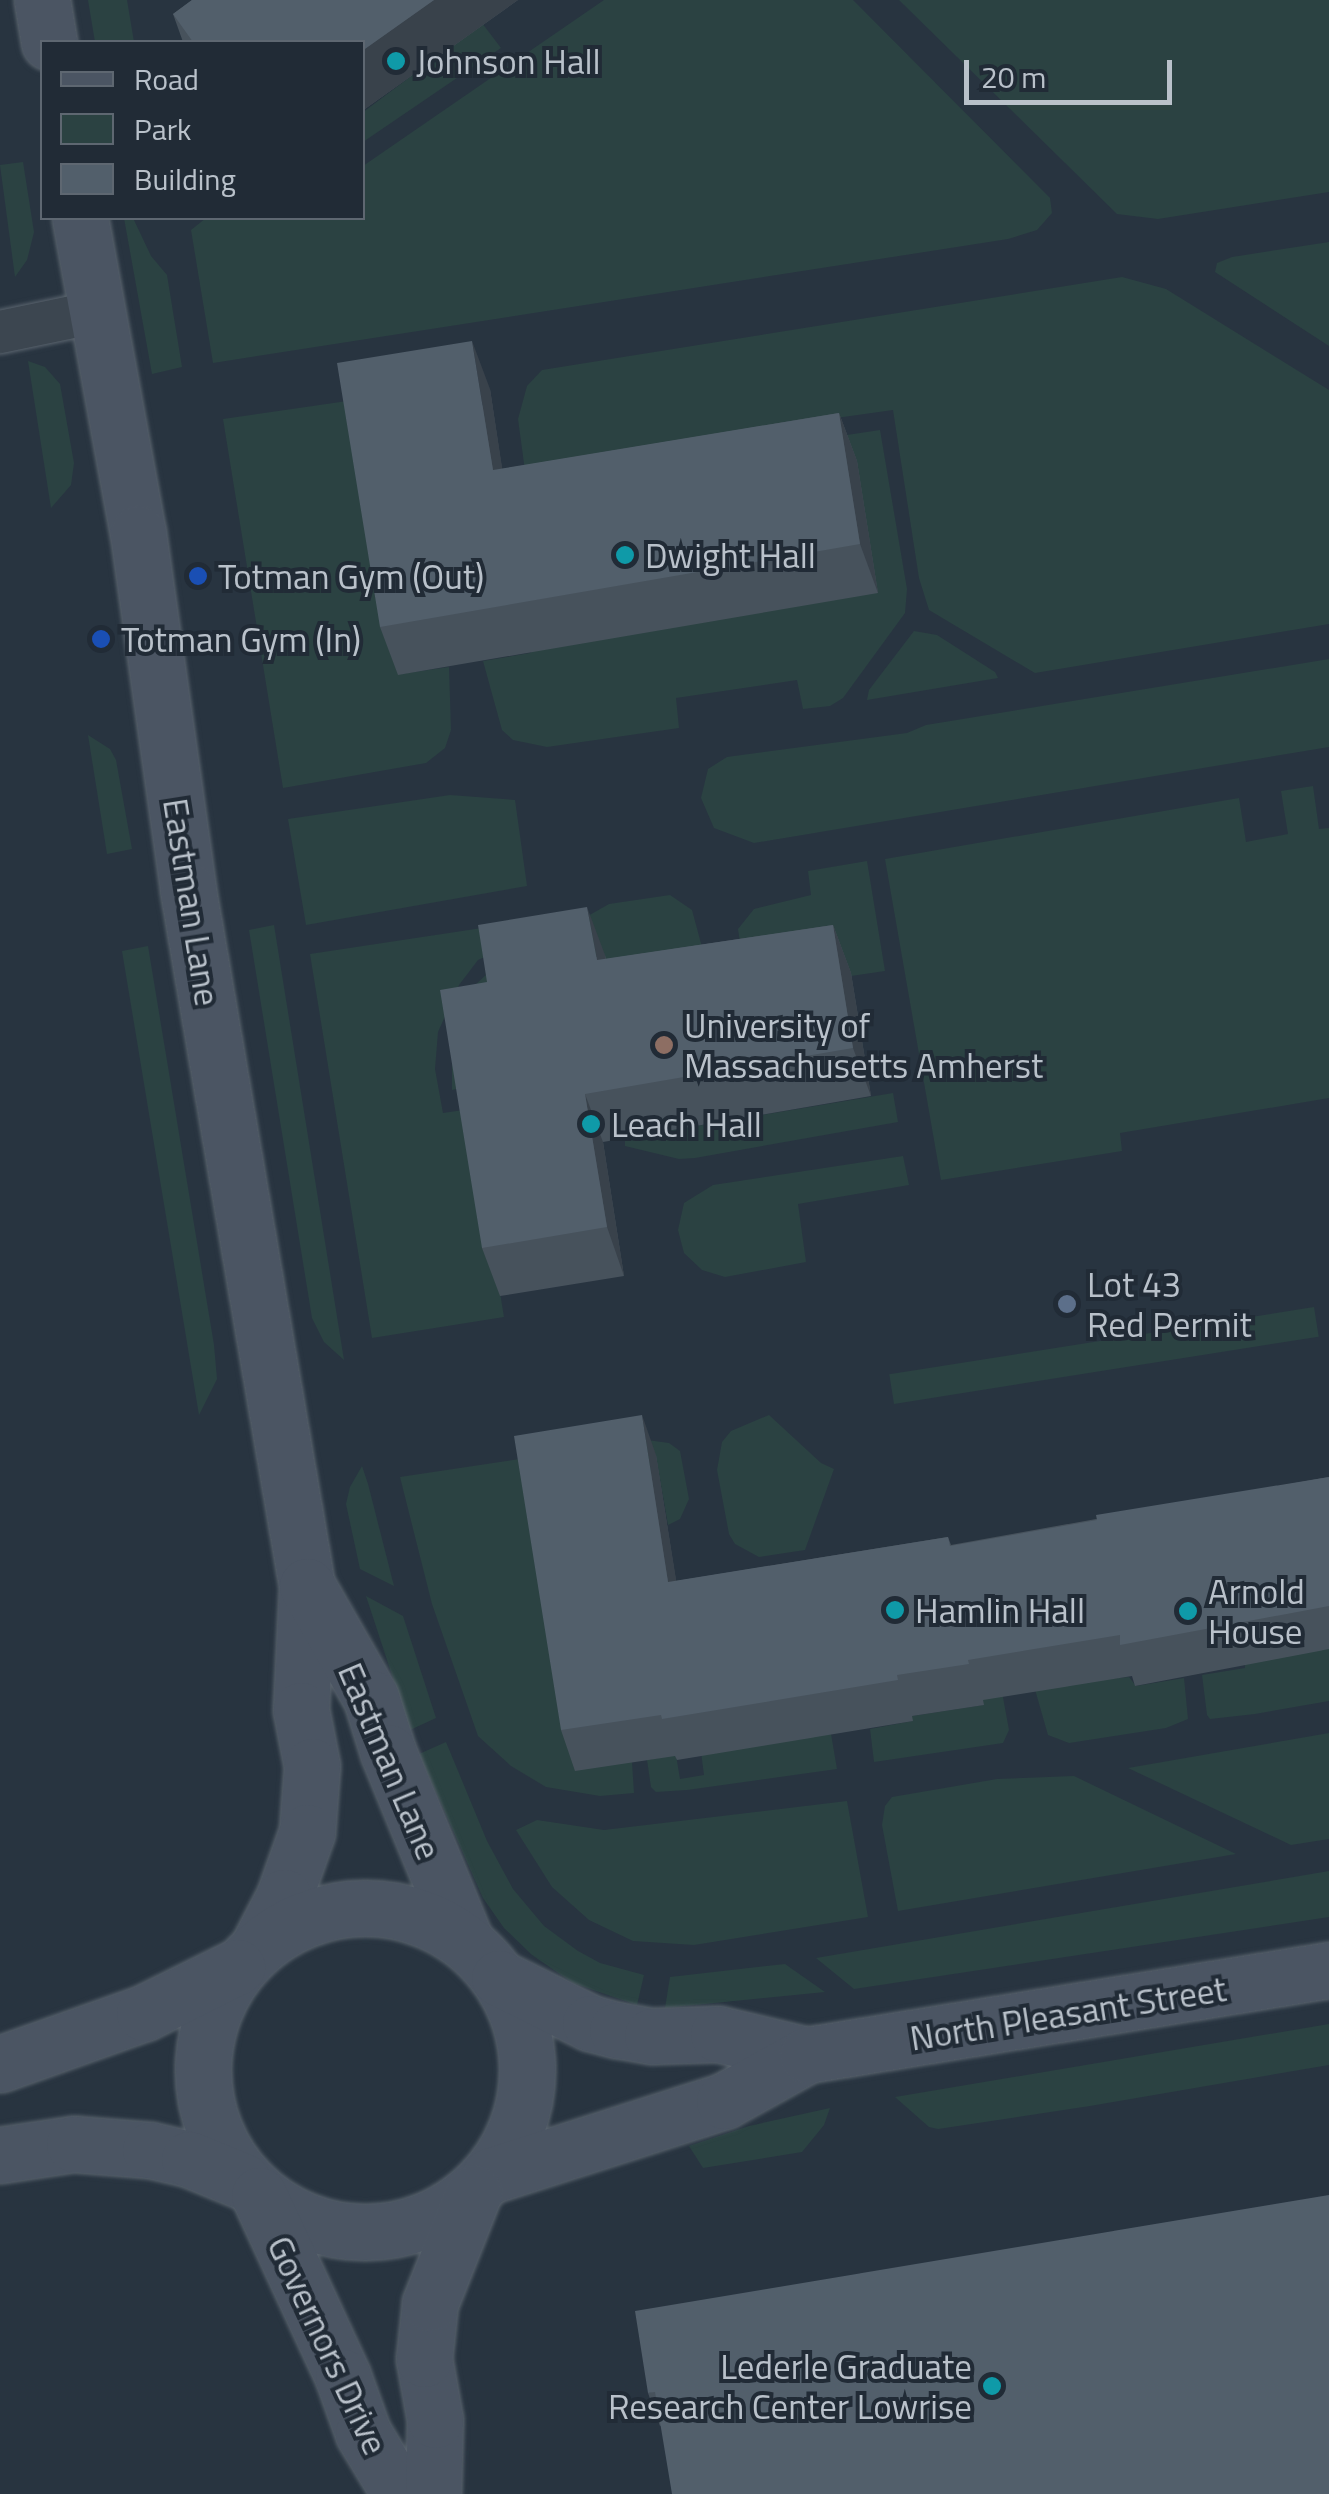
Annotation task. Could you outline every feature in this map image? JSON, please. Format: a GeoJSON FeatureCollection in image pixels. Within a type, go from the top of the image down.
{"type":"FeatureCollection","features":[{"type":"Feature","properties":{"kind":"main road"},"geometry":{"type":"LineString","coordinates":[[42,0],[49,40]]}},
{"type":"Feature","properties":{"kind":"main road","name":"Eastman Lane"},"geometry":{"type":"LineString","coordinates":[[80,220],[138,533],[188,890],[307,1586],[301,1710],[312,1766],[308,1832],[284,1897],[248,1956]]}},
{"type":"Feature","properties":{"kind":"main road","name":"Eastman Lane"},"geometry":{"type":"LineString","coordinates":[[307,1586],[371,1698],[388,1752],[482,1959]]}},
{"type":"Feature","properties":{"kind":"main road"},"geometry":{"type":"LineString","coordinates":[[0,2064],[144,2013],[248,1956],[306,1918],[359,1907],[413,1914],[482,1959],[515,2008],[527,2051],[526,2096],[514,2139],[481,2184],[430,2220],[380,2234],[328,2230],[189,2159],[150,2150],[74,2144],[0,2155]]}},
{"type":"Feature","properties":{"kind":"main road"},"geometry":{"type":"LineString","coordinates":[[248,1956],[216,2004],[203,2045],[202,2087],[211,2128],[251,2188]]}},
{"type":"Feature","properties":{"kind":"main road","name":"North Pleasant Street"},"geometry":{"type":"LineString","coordinates":[[482,1959],[590,2023],[652,2036],[718,2034],[807,2055]]}},
{"type":"Feature","properties":{"kind":"main road","name":"North Pleasant Street"},"geometry":{"type":"LineString","coordinates":[[481,2184],[724,2101],[807,2055],[1329,1970]]}},
{"type":"Feature","properties":{"kind":"main road","name":"Governors Drive"},"geometry":{"type":"LineString","coordinates":[[433,2494],[435,2420],[424,2360],[430,2304],[481,2184]]}},
{"type":"Feature","properties":{"kind":"main road","name":"Governors Drive"},"geometry":{"type":"LineString","coordinates":[[251,2188],[343,2377],[363,2432],[400,2494]]}},
{"type":"Feature","properties":{"kind":"lane"},"geometry":{"type":"LineString","coordinates":[[0,332],[96,312]]}},
{"type":"Feature","properties":{"kind":"green space"},"geometry":{"type":"Polygon","coordinates":[[[88,0],[127,0],[134,40],[95,40],[88,0]]]}},
{"type":"Feature","properties":{"kind":"green space"},"geometry":{"type":"Polygon","coordinates":[[[604,0],[853,0],[1050,198],[1052,213],[1037,230],[1008,239],[213,363],[191,230],[204,220],[365,220],[365,165],[604,0]]]}},
{"type":"Feature","properties":{"kind":"green space"},"geometry":{"type":"Polygon","coordinates":[[[899,0],[1329,0],[1329,192],[1158,219],[1117,214],[899,0]]]}},
{"type":"Feature","properties":{"kind":"green space"},"geometry":{"type":"Polygon","coordinates":[[[482,23],[501,48],[365,141],[365,111],[482,23]]]}},
{"type":"Feature","properties":{"kind":"green space"},"geometry":{"type":"Polygon","coordinates":[[[23,162],[34,232],[27,260],[15,277],[0,165],[23,162]]]}},
{"type":"Feature","properties":{"kind":"green space"},"geometry":{"type":"Polygon","coordinates":[[[124,220],[134,220],[151,256],[167,275],[182,367],[152,374],[124,220]]]}},
{"type":"Feature","properties":{"kind":"green space"},"geometry":{"type":"Polygon","coordinates":[[[1329,242],[1329,346],[1215,272],[1217,263],[1232,257],[1329,242]]]}},
{"type":"Feature","properties":{"kind":"green space"},"geometry":{"type":"Polygon","coordinates":[[[1122,277],[1166,289],[1329,390],[1329,624],[1035,673],[929,610],[919,578],[893,410],[779,426],[531,515],[518,419],[527,386],[542,370],[1122,277]]]}},
{"type":"Feature","properties":{"kind":"green space"},"geometry":{"type":"Polygon","coordinates":[[[28,361],[45,367],[60,384],[74,463],[71,485],[51,508],[28,361]]]}},
{"type":"Feature","properties":{"kind":"green space"},"geometry":{"type":"Polygon","coordinates":[[[361,399],[400,674],[449,667],[451,730],[445,748],[426,763],[283,788],[223,419],[361,399]]]}},
{"type":"Feature","properties":{"kind":"green space"},"geometry":{"type":"Polygon","coordinates":[[[880,430],[907,589],[905,613],[843,698],[830,706],[803,709],[797,680],[676,698],[679,728],[547,747],[513,740],[502,730],[483,661],[530,653],[807,441],[880,430]]]}},
{"type":"Feature","properties":{"kind":"green space"},"geometry":{"type":"Polygon","coordinates":[[[914,631],[937,635],[995,672],[998,678],[867,700],[869,690],[914,631]]]}},
{"type":"Feature","properties":{"kind":"green space"},"geometry":{"type":"Polygon","coordinates":[[[1329,659],[1329,747],[754,843],[714,828],[701,798],[708,769],[727,757],[907,733],[926,725],[1329,659]]]}},
{"type":"Feature","properties":{"kind":"green space"},"geometry":{"type":"Polygon","coordinates":[[[88,735],[110,749],[116,760],[132,849],[107,854],[88,735]]]}},
{"type":"Feature","properties":{"kind":"green space"},"geometry":{"type":"Polygon","coordinates":[[[1313,786],[1319,829],[1329,828],[1329,1098],[1120,1133],[1122,1151],[941,1180],[885,859],[1239,798],[1246,842],[1288,834],[1281,791],[1313,786]]]}},
{"type":"Feature","properties":{"kind":"green space"},"geometry":{"type":"Polygon","coordinates":[[[450,795],[515,800],[527,886],[306,925],[288,819],[450,795]]]}},
{"type":"Feature","properties":{"kind":"green space"},"geometry":{"type":"Polygon","coordinates":[[[867,861],[885,971],[851,976],[742,956],[738,929],[754,909],[811,895],[808,871],[867,861]]]}},
{"type":"Feature","properties":{"kind":"green space"},"geometry":{"type":"Polygon","coordinates":[[[670,895],[692,910],[706,962],[609,980],[604,955],[466,1087],[452,1090],[452,1032],[473,987],[489,972],[609,904],[670,895]]]}},
{"type":"Feature","properties":{"kind":"green space"},"geometry":{"type":"Polygon","coordinates":[[[534,920],[507,947],[478,960],[459,985],[438,1032],[435,1069],[443,1113],[470,1109],[504,1317],[372,1338],[310,954],[534,920]]]}},
{"type":"Feature","properties":{"kind":"green space"},"geometry":{"type":"Polygon","coordinates":[[[274,925],[344,1360],[324,1342],[312,1318],[249,930],[274,925]]]}},
{"type":"Feature","properties":{"kind":"green space"},"geometry":{"type":"Polygon","coordinates":[[[148,946],[214,1345],[217,1379],[199,1415],[122,951],[148,946]]]}},
{"type":"Feature","properties":{"kind":"green space"},"geometry":{"type":"Polygon","coordinates":[[[893,1093],[898,1122],[695,1158],[679,1159],[625,1146],[625,1138],[893,1093]]]}},
{"type":"Feature","properties":{"kind":"green space"},"geometry":{"type":"Polygon","coordinates":[[[903,1156],[909,1185],[798,1204],[806,1262],[725,1277],[702,1270],[684,1253],[678,1230],[684,1203],[713,1185],[903,1156]]]}},
{"type":"Feature","properties":{"kind":"green space"},"geometry":{"type":"Polygon","coordinates":[[[1314,1307],[1319,1337],[894,1404],[889,1374],[1314,1307]]]}},
{"type":"Feature","properties":{"kind":"green space"},"geometry":{"type":"Polygon","coordinates":[[[769,1415],[821,1463],[834,1469],[805,1550],[759,1557],[735,1544],[729,1534],[717,1470],[722,1442],[731,1431],[769,1415]]]}},
{"type":"Feature","properties":{"kind":"green space"},"geometry":{"type":"Polygon","coordinates":[[[647,1440],[669,1443],[680,1451],[689,1499],[680,1519],[668,1525],[656,1456],[632,1762],[634,1793],[600,1796],[546,1787],[511,1766],[478,1736],[432,1604],[400,1477],[647,1440]]]}},
{"type":"Feature","properties":{"kind":"green space"},"geometry":{"type":"Polygon","coordinates":[[[362,1466],[394,1586],[360,1569],[346,1504],[362,1466]]]}},
{"type":"Feature","properties":{"kind":"green space"},"geometry":{"type":"Polygon","coordinates":[[[366,1596],[403,1616],[436,1718],[410,1730],[366,1596]]]}},
{"type":"Feature","properties":{"kind":"green space"},"geometry":{"type":"Polygon","coordinates":[[[1329,1648],[1329,1701],[1255,1714],[1210,1719],[1207,1715],[1202,1675],[1245,1668],[1245,1662],[1329,1648]]]}},
{"type":"Feature","properties":{"kind":"green space"},"geometry":{"type":"Polygon","coordinates":[[[1129,1677],[1136,1686],[1184,1678],[1188,1719],[1166,1728],[1069,1743],[1048,1735],[1034,1686],[1129,1677]]]}},
{"type":"Feature","properties":{"kind":"green space"},"geometry":{"type":"Polygon","coordinates":[[[1002,1692],[1009,1730],[1003,1743],[874,1762],[870,1729],[912,1721],[912,1716],[983,1705],[982,1695],[1002,1692]]]}},
{"type":"Feature","properties":{"kind":"green space"},"geometry":{"type":"Polygon","coordinates":[[[1329,1733],[1329,1839],[1291,1845],[1128,1768],[1329,1733]]]}},
{"type":"Feature","properties":{"kind":"green space"},"geometry":{"type":"Polygon","coordinates":[[[831,1734],[837,1769],[687,1790],[656,1792],[651,1787],[647,1760],[676,1755],[680,1779],[704,1775],[701,1752],[831,1734]]]}},
{"type":"Feature","properties":{"kind":"green space"},"geometry":{"type":"Polygon","coordinates":[[[446,1742],[487,1841],[513,1889],[544,1926],[578,1951],[600,1963],[644,1975],[637,2005],[573,1983],[532,1955],[504,1928],[483,1898],[419,1754],[446,1742]]]}},
{"type":"Feature","properties":{"kind":"green space"},"geometry":{"type":"Polygon","coordinates":[[[1074,1776],[1236,1854],[898,1911],[882,1825],[885,1806],[892,1797],[997,1779],[1074,1776]]]}},
{"type":"Feature","properties":{"kind":"green space"},"geometry":{"type":"Polygon","coordinates":[[[847,1801],[868,1917],[694,1945],[633,1941],[589,1920],[552,1887],[516,1830],[537,1820],[604,1830],[847,1801]]]}},
{"type":"Feature","properties":{"kind":"green space"},"geometry":{"type":"Polygon","coordinates":[[[1329,1871],[1329,1917],[854,1989],[816,1958],[1329,1871]]]}},
{"type":"Feature","properties":{"kind":"green space"},"geometry":{"type":"Polygon","coordinates":[[[785,1964],[825,1992],[665,2008],[670,1977],[785,1964]]]}},
{"type":"Feature","properties":{"kind":"green space"},"geometry":{"type":"Polygon","coordinates":[[[1329,2024],[1329,2065],[1090,2106],[938,2129],[929,2127],[895,2097],[1329,2024]]]}},
{"type":"Feature","properties":{"kind":"green space"},"geometry":{"type":"Polygon","coordinates":[[[830,2108],[824,2125],[802,2152],[703,2168],[689,2146],[749,2126],[830,2108]]]}},
{"type":"Feature","properties":{"kind":"building"},"geometry":{"type":"Polygon","coordinates":[[[192,0],[434,0],[365,49],[365,40],[192,40],[173,14],[192,0]]]}},
{"type":"Feature","properties":{"kind":"building","name":"Dwight Hall"},"geometry":{"type":"Polygon","coordinates":[[[472,341],[493,470],[839,413],[860,544],[380,627],[337,363],[472,341]]]}},
{"type":"Feature","properties":{"kind":"building","name":"Leach Hall"},"geometry":{"type":"Polygon","coordinates":[[[587,907],[597,960],[833,925],[853,1048],[585,1094],[607,1227],[482,1248],[440,990],[487,982],[478,925],[587,907]]]}},
{"type":"Feature","properties":{"kind":"building"},"geometry":{"type":"Polygon","coordinates":[[[642,1415],[668,1582],[948,1537],[950,1546],[1097,1520],[1096,1515],[1329,1477],[1329,1606],[1120,1645],[1120,1635],[968,1660],[969,1664],[897,1675],[898,1680],[662,1719],[661,1715],[561,1730],[514,1436],[642,1415]]]}},
{"type":"Feature","properties":{"kind":"building","name":"Lederle Graduate Research Center Lowrise"},"geometry":{"type":"Polygon","coordinates":[[[1329,2195],[1329,2494],[672,2494],[655,2392],[648,2393],[635,2311],[1329,2195]]]}},
{"type":"Feature","properties":{"kind":"place","name":"Johnson Hall"},"geometry":{"type":"Point","coordinates":[396,61]}},
{"type":"Feature","properties":{"kind":"place","name":"Dwight Hall"},"geometry":{"type":"Point","coordinates":[625,555]}},
{"type":"Feature","properties":{"kind":"place","name":"Totman Gym (Out)"},"geometry":{"type":"Point","coordinates":[198,576]}},
{"type":"Feature","properties":{"kind":"place","name":"Totman Gym (In)"},"geometry":{"type":"Point","coordinates":[101,639]}},
{"type":"Feature","properties":{"kind":"place","name":"University of Massachusetts Amherst"},"geometry":{"type":"Point","coordinates":[664,1045]}},
{"type":"Feature","properties":{"kind":"place","name":"Leach Hall"},"geometry":{"type":"Point","coordinates":[591,1124]}},
{"type":"Feature","properties":{"kind":"place","name":"Lot 43 Red Permit"},"geometry":{"type":"Point","coordinates":[1067,1304]}},
{"type":"Feature","properties":{"kind":"place","name":"Hamlin Hall"},"geometry":{"type":"Point","coordinates":[895,1610]}},
{"type":"Feature","properties":{"kind":"place","name":"Arnold House"},"geometry":{"type":"Point","coordinates":[1188,1611]}},
{"type":"Feature","properties":{"kind":"place","name":"Lederle Graduate Research Center Lowrise"},"geometry":{"type":"Point","coordinates":[992,2386]}}]}
